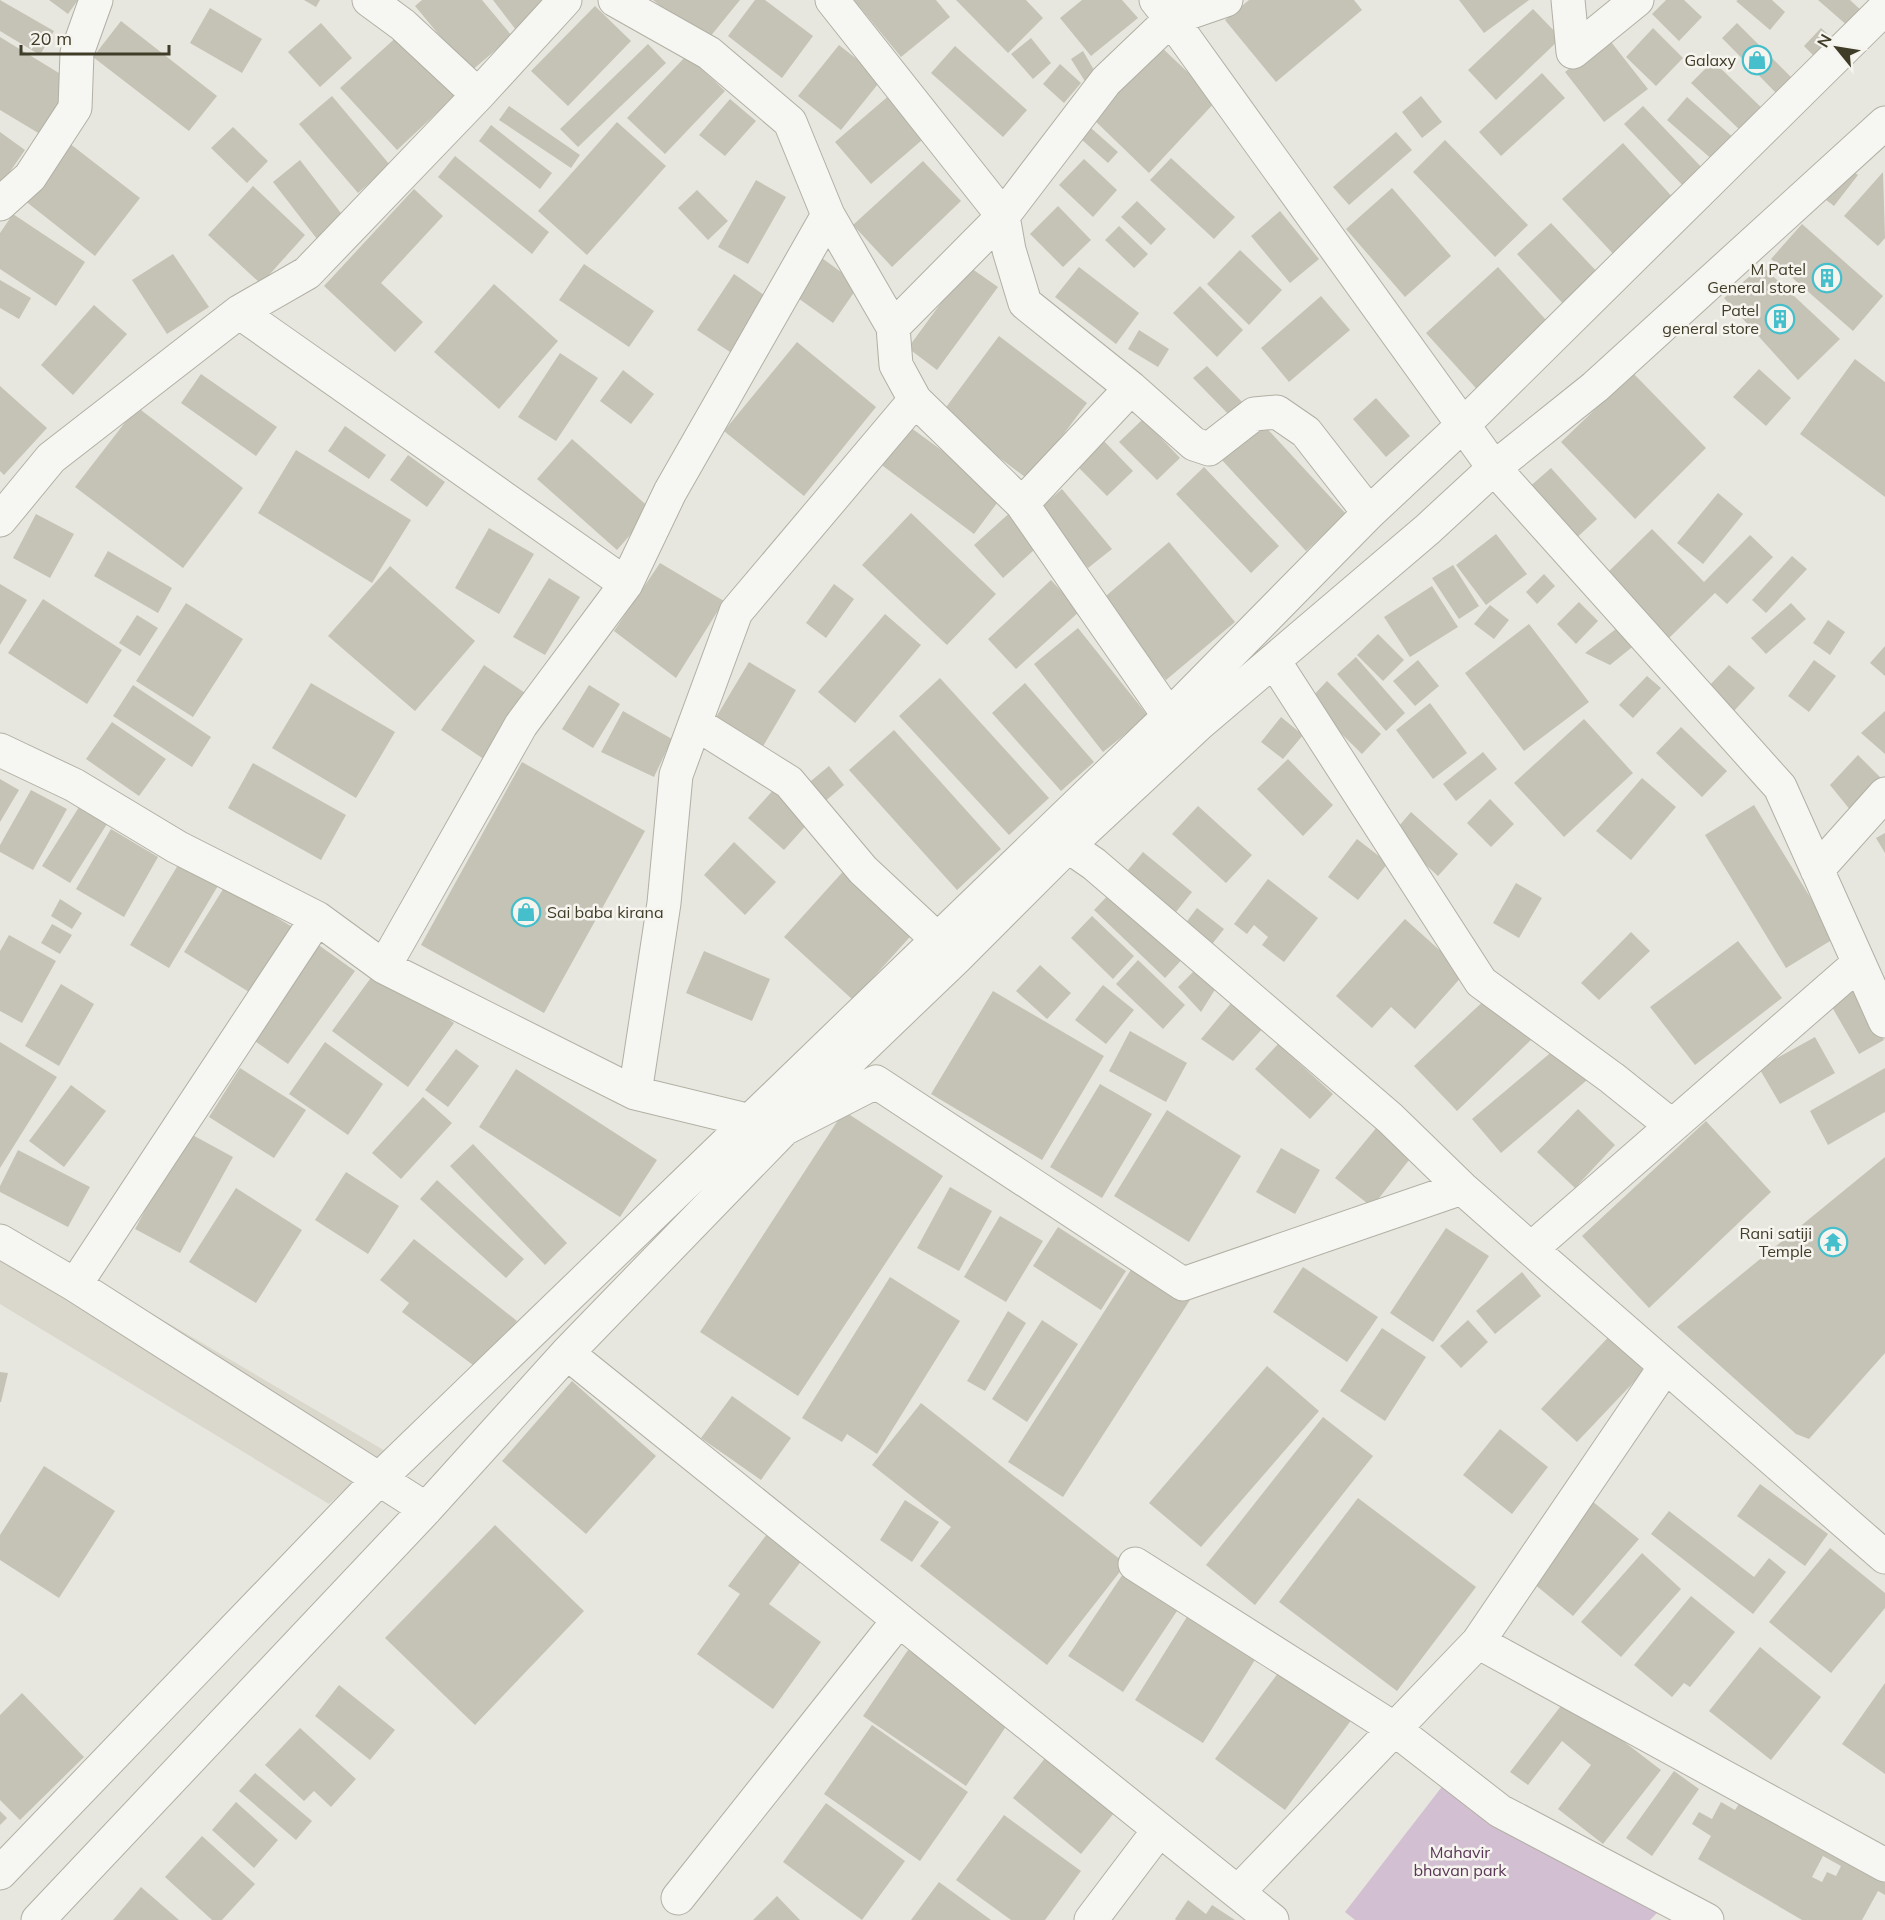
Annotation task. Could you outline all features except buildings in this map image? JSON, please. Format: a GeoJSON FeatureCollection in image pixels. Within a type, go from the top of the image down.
{"type":"FeatureCollection","features":[{"type":"Feature","properties":{"kind":"street"},"geometry":{"type":"LineString","coordinates":[[0,204],[30,177],[75,108],[77,53],[96,0]]}},
{"type":"Feature","properties":{"kind":"street"},"geometry":{"type":"LineString","coordinates":[[369,0],[403,25],[478,95]]}},
{"type":"Feature","properties":{"kind":"street"},"geometry":{"type":"LineString","coordinates":[[0,520],[51,458],[239,312],[307,273],[566,0]]}},
{"type":"Feature","properties":{"kind":"street"},"geometry":{"type":"LineString","coordinates":[[615,0],[709,53],[790,122],[828,215],[893,327],[896,365],[915,400],[1022,504],[1184,720]]}},
{"type":"Feature","properties":{"kind":"street"},"geometry":{"type":"LineString","coordinates":[[832,0],[1003,216],[1009,250],[1025,303],[1131,387],[1194,444],[1209,449],[1254,414],[1277,412],[1306,432],[1369,513]]}},
{"type":"Feature","properties":{"kind":"street"},"geometry":{"type":"LineString","coordinates":[[893,327],[1003,216],[1164,9],[1226,0]]}},
{"type":"Feature","properties":{"kind":"street"},"geometry":{"type":"LineString","coordinates":[[1568,0],[1573,52],[1637,0]]}},
{"type":"Feature","properties":{"kind":"street"},"geometry":{"type":"LineString","coordinates":[[0,1873],[379,1479],[750,1120],[1068,846],[1369,513],[1464,424],[1885,8]]}},
{"type":"Feature","properties":{"kind":"street"},"geometry":{"type":"LineString","coordinates":[[1164,9],[1494,468],[1780,787],[1885,1021]]}},
{"type":"Feature","properties":{"kind":"street"},"geometry":{"type":"LineString","coordinates":[[38,1920],[426,1509],[567,1353],[784,1129],[947,949],[1184,720],[1274,661],[1428,529],[1494,468],[1595,387],[1885,123]]}},
{"type":"Feature","properties":{"kind":"street"},"geometry":{"type":"LineString","coordinates":[[384,967],[521,725],[626,584],[670,492],[828,215]]}},
{"type":"Feature","properties":{"kind":"street"},"geometry":{"type":"LineString","coordinates":[[239,312],[626,584]]}},
{"type":"Feature","properties":{"kind":"street"},"geometry":{"type":"LineString","coordinates":[[1022,504],[1131,387]]}},
{"type":"Feature","properties":{"kind":"street"},"geometry":{"type":"LineString","coordinates":[[635,1094],[664,903],[676,775],[736,612],[915,400]]}},
{"type":"Feature","properties":{"kind":"street"},"geometry":{"type":"LineString","coordinates":[[1274,661],[1481,982],[1612,1078],[1672,1126]]}},
{"type":"Feature","properties":{"kind":"street"},"geometry":{"type":"LineString","coordinates":[[695,723],[789,782],[863,870],[947,949]]}},
{"type":"Feature","properties":{"kind":"street"},"geometry":{"type":"LineString","coordinates":[[0,750],[74,785],[177,847],[317,918],[384,967],[635,1094],[784,1129],[876,1082],[1183,1284],[1462,1188]]}},
{"type":"Feature","properties":{"kind":"street"},"geometry":{"type":"LineString","coordinates":[[1817,870],[1885,794]]}},
{"type":"Feature","properties":{"kind":"street"},"geometry":{"type":"LineString","coordinates":[[1068,846],[1094,864],[1390,1118],[1462,1188],[1530,1249],[1885,1557]]}},
{"type":"Feature","properties":{"kind":"street"},"geometry":{"type":"LineString","coordinates":[[75,1285],[317,918]]}},
{"type":"Feature","properties":{"kind":"street"},"geometry":{"type":"LineString","coordinates":[[1530,1249],[1859,963]]}},
{"type":"Feature","properties":{"kind":"street"},"geometry":{"type":"LineString","coordinates":[[0,1241],[75,1285],[426,1509]]}},
{"type":"Feature","properties":{"kind":"street"},"geometry":{"type":"LineString","coordinates":[[567,1353],[1272,1920]]}},
{"type":"Feature","properties":{"kind":"street"},"geometry":{"type":"LineString","coordinates":[[1238,1892],[1478,1642],[1665,1367]]}},
{"type":"Feature","properties":{"kind":"street"},"geometry":{"type":"LineString","coordinates":[[1135,1564],[1393,1728],[1500,1811],[1701,1919]]}},
{"type":"Feature","properties":{"kind":"street"},"geometry":{"type":"LineString","coordinates":[[678,1898],[898,1621]]}},
{"type":"Feature","properties":{"kind":"street"},"geometry":{"type":"LineString","coordinates":[[1478,1642],[1885,1865]]}},
{"type":"Feature","properties":{"kind":"street"},"geometry":{"type":"LineString","coordinates":[[1091,1920],[1159,1830]]}},
{"type":"Feature","properties":{"kind":"shaded area"},"geometry":{"type":"Polygon","coordinates":[[[0,1224],[387,1452],[329,1504],[0,1304],[0,1224]]]}},
{"type":"Feature","properties":{"kind":"green space","name":"Mahavir bhavan park"},"geometry":{"type":"Polygon","coordinates":[[[1444,1784],[1659,1911],[1650,1920],[1355,1920],[1345,1912],[1444,1784]]]}},
{"type":"Feature","properties":{"kind":"place","name":"Galaxy"},"geometry":{"type":"Point","coordinates":[1757,60]}},
{"type":"Feature","properties":{"kind":"place","name":"M Patel General store"},"geometry":{"type":"Point","coordinates":[1827,278]}},
{"type":"Feature","properties":{"kind":"place","name":"Patel general store"},"geometry":{"type":"Point","coordinates":[1780,319]}},
{"type":"Feature","properties":{"kind":"place","name":"Sai baba kirana"},"geometry":{"type":"Point","coordinates":[526,912]}},
{"type":"Feature","properties":{"kind":"place","name":"Rani satiji Temple"},"geometry":{"type":"Point","coordinates":[1833,1242]}}]}
